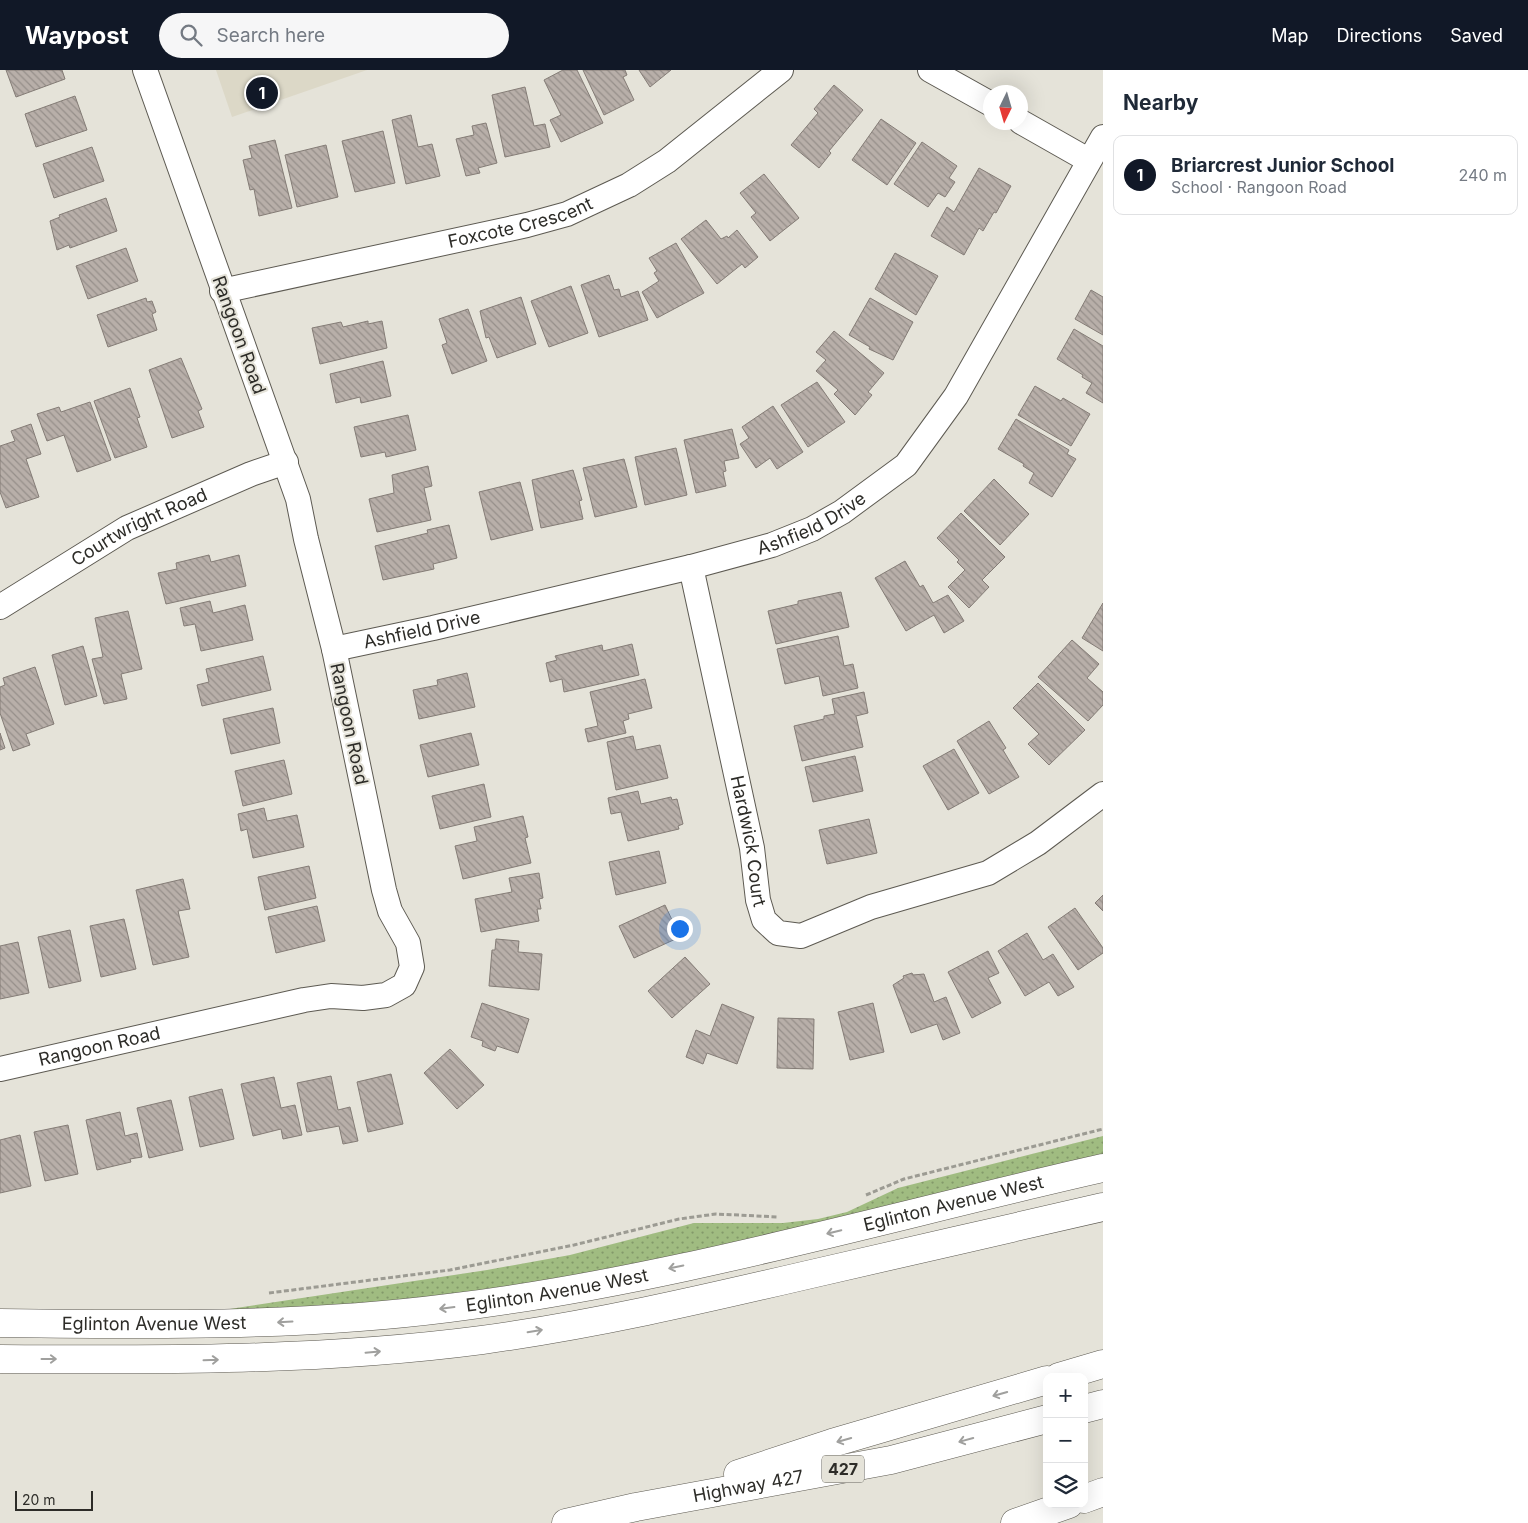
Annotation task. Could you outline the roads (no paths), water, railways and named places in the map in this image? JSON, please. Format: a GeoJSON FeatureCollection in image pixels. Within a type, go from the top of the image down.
{"type":"FeatureCollection","features":[{"type":"Feature","properties":{"kind":"main road","name":"Eglinton Avenue West"},"geometry":{"type":"LineString","coordinates":[[0,1323],[252,1324],[345,1318],[449,1308],[575,1289],[742,1253],[1103,1168]]}},
{"type":"Feature","properties":{"kind":"main road","name":"Eglinton Avenue West"},"geometry":{"type":"LineString","coordinates":[[0,1359],[196,1360],[294,1357],[373,1352],[484,1339],[591,1322],[715,1296],[1103,1207]]}},
{"type":"Feature","properties":{"kind":"main road"},"geometry":{"type":"LineString","coordinates":[[1073,1373],[1103,1364]]}},
{"type":"Feature","properties":{"kind":"main road"},"geometry":{"type":"LineString","coordinates":[[636,1508],[832,1443],[1043,1381]]}},
{"type":"Feature","properties":{"kind":"main road"},"geometry":{"type":"LineString","coordinates":[[1088,1408],[1103,1404]]}},
{"type":"Feature","properties":{"kind":"main road","name":"Highway 427"},"geometry":{"type":"LineString","coordinates":[[566,1523],[891,1460],[1043,1420]]}},
{"type":"Feature","properties":{"kind":"main road"},"geometry":{"type":"LineString","coordinates":[[1088,1498],[1103,1492]]}},
{"type":"Feature","properties":{"kind":"main road"},"geometry":{"type":"LineString","coordinates":[[1015,1523],[1057,1508]]}},
{"type":"Feature","properties":{"kind":"street","name":"Rangoon Road"},"geometry":{"type":"LineString","coordinates":[[0,1069],[304,1000],[331,996],[363,998],[386,995],[404,985],[412,967],[408,942],[390,910],[384,890],[334,649],[298,499],[222,291],[145,70]]}},
{"type":"Feature","properties":{"kind":"street","name":"Foxcote Crescent"},"geometry":{"type":"LineString","coordinates":[[222,291],[527,225],[567,214],[629,185],[667,161],[780,70]]}},
{"type":"Feature","properties":{"kind":"street"},"geometry":{"type":"LineString","coordinates":[[930,70],[983,100]]}},
{"type":"Feature","properties":{"kind":"street"},"geometry":{"type":"LineString","coordinates":[[1028,126],[1088,160]]}},
{"type":"Feature","properties":{"kind":"street","name":"Ashfield Drive"},"geometry":{"type":"LineString","coordinates":[[334,649],[691,568],[772,545],[812,529],[871,492],[906,465],[956,396],[1088,160],[1103,137]]}},
{"type":"Feature","properties":{"kind":"street","name":"Courtwright Road"},"geometry":{"type":"LineString","coordinates":[[0,607],[127,528],[251,474],[286,462]]}},
{"type":"Feature","properties":{"kind":"street","name":"Hardwick Court"},"geometry":{"type":"LineString","coordinates":[[691,568],[752,848],[758,900],[764,920],[778,933],[801,936],[871,907],[988,873],[1038,843],[1103,794]]}},
{"type":"Feature","properties":{"kind":"place","name":"Briarcrest Junior School"},"geometry":{"type":"Point","coordinates":[262,93]}}]}
